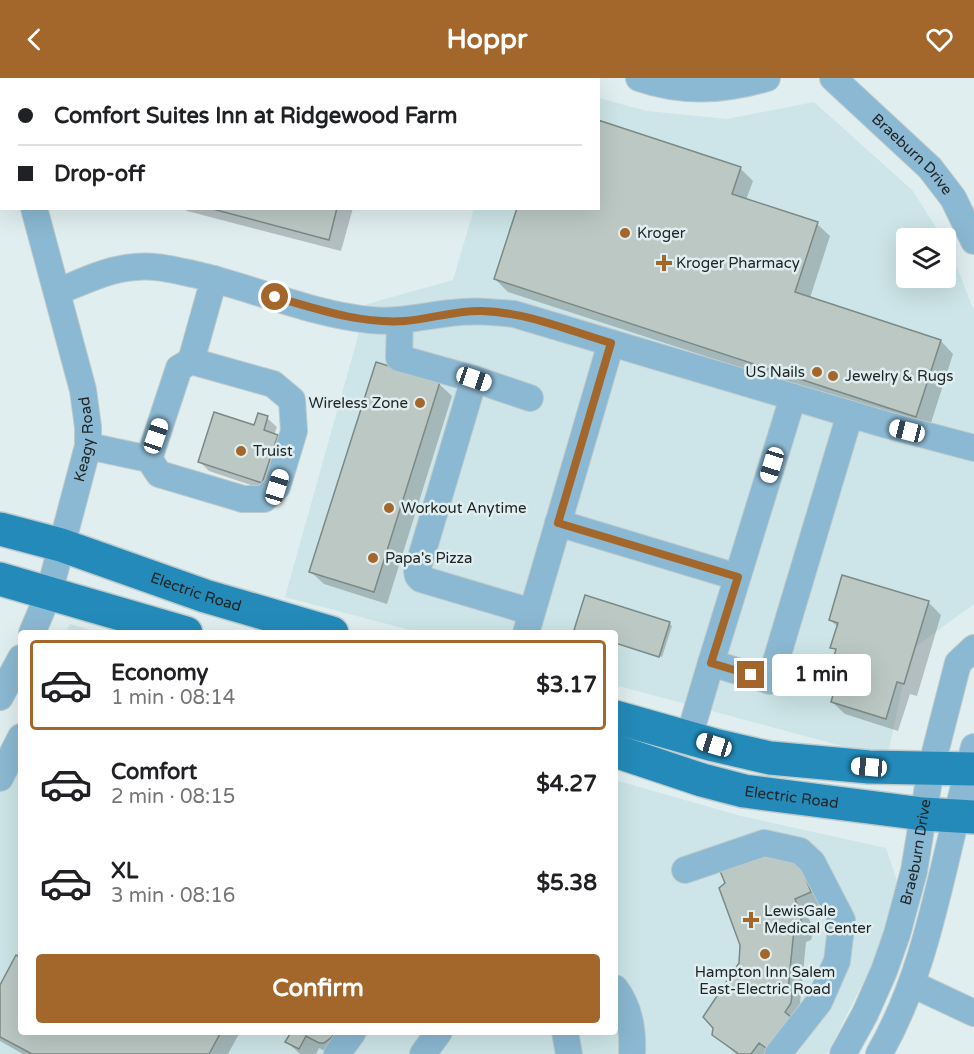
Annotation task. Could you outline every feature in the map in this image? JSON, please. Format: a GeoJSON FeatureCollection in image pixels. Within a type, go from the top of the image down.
{"type":"FeatureCollection","features":[{"type":"Feature","properties":{"kind":"main road","name":"Electric Road"},"geometry":{"type":"LineString","coordinates":[[0,529],[61,545],[205,596],[322,630]]}},
{"type":"Feature","properties":{"kind":"main road"},"geometry":{"type":"LineString","coordinates":[[0,579],[176,630]]}},
{"type":"Feature","properties":{"kind":"main road"},"geometry":{"type":"LineString","coordinates":[[618,718],[770,758],[869,767],[931,768],[972,762]]}},
{"type":"Feature","properties":{"kind":"main road","name":"Electric Road"},"geometry":{"type":"LineString","coordinates":[[618,752],[744,791],[923,814],[965,817]]}},
{"type":"Feature","properties":{"kind":"street"},"geometry":{"type":"LineString","coordinates":[[639,78],[684,89],[708,90],[738,87],[767,78]]}},
{"type":"Feature","properties":{"kind":"street","name":"Braeburn Drive"},"geometry":{"type":"LineString","coordinates":[[833,78],[930,168],[953,198],[974,241]]}},
{"type":"Feature","properties":{"kind":"street","name":"Keagy Road"},"geometry":{"type":"LineString","coordinates":[[33,630],[49,592],[88,446],[83,390],[35,210]]}},
{"type":"Feature","properties":{"kind":"street"},"geometry":{"type":"LineString","coordinates":[[57,292],[105,273],[133,267],[156,266],[214,279],[335,314],[370,320],[400,321],[450,313],[482,311],[514,314],[850,414],[974,448]]}},
{"type":"Feature","properties":{"kind":"street"},"geometry":{"type":"LineString","coordinates":[[148,459],[179,368],[191,360],[214,279]]}},
{"type":"Feature","properties":{"kind":"street"},"geometry":{"type":"LineString","coordinates":[[400,321],[399,358],[474,379],[530,398]]}},
{"type":"Feature","properties":{"kind":"street"},"geometry":{"type":"LineString","coordinates":[[474,379],[417,571],[418,576],[529,623],[611,343]]}},
{"type":"Feature","properties":{"kind":"street"},"geometry":{"type":"LineString","coordinates":[[88,446],[148,459],[159,474],[243,499],[264,499],[277,487],[294,431],[292,400],[273,384],[191,360]]}},
{"type":"Feature","properties":{"kind":"street"},"geometry":{"type":"LineString","coordinates":[[689,737],[793,397]]}},
{"type":"Feature","properties":{"kind":"street"},"geometry":{"type":"LineString","coordinates":[[711,663],[771,681],[850,414]]}},
{"type":"Feature","properties":{"kind":"street"},"geometry":{"type":"LineString","coordinates":[[558,523],[738,577]]}},
{"type":"Feature","properties":{"kind":"street","name":"Braeburn Drive"},"geometry":{"type":"LineString","coordinates":[[843,1054],[866,1014],[891,953],[914,871],[931,768],[958,663],[974,648]]}},
{"type":"Feature","properties":{"kind":"street"},"geometry":{"type":"LineString","coordinates":[[0,698],[18,664]]}},
{"type":"Feature","properties":{"kind":"street"},"geometry":{"type":"LineString","coordinates":[[0,778],[18,743]]}},
{"type":"Feature","properties":{"kind":"street","name":"Braeburn Drive"},"geometry":{"type":"LineString","coordinates":[[879,1054],[896,1025],[912,984],[938,895],[965,817],[972,762]]}},
{"type":"Feature","properties":{"kind":"street"},"geometry":{"type":"LineString","coordinates":[[685,870],[764,843],[800,851],[812,862],[842,920],[837,961],[819,1002],[778,1054]]}},
{"type":"Feature","properties":{"kind":"street"},"geometry":{"type":"LineString","coordinates":[[912,984],[973,1011]]}},
{"type":"Feature","properties":{"kind":"street"},"geometry":{"type":"LineString","coordinates":[[618,992],[633,1031],[632,1054]]}},
{"type":"Feature","properties":{"kind":"street"},"geometry":{"type":"LineString","coordinates":[[337,1054],[351,1035]]}},
{"type":"Feature","properties":{"kind":"street"},"geometry":{"type":"LineString","coordinates":[[423,1054],[437,1035]]}},
{"type":"Feature","properties":{"kind":"street"},"geometry":{"type":"LineString","coordinates":[[565,1035],[568,1054]]}},
{"type":"Feature","properties":{"kind":"shaded area"},"geometry":{"type":"Polygon","coordinates":[[[600,98],[647,111],[727,119],[814,102],[912,190],[937,228],[896,228],[896,288],[956,288],[956,265],[974,311],[974,604],[910,651],[887,758],[618,686],[618,630],[410,630],[285,597],[367,304],[453,280],[474,210],[600,210],[600,98]]]}},
{"type":"Feature","properties":{"kind":"shaded area"},"geometry":{"type":"Polygon","coordinates":[[[70,624],[91,630],[67,630],[70,624]]]}},
{"type":"Feature","properties":{"kind":"shaded area","name":"LewisGale Medical Center"},"geometry":{"type":"Polygon","coordinates":[[[18,722],[18,1035],[618,1035],[618,781],[741,816],[886,848],[898,884],[876,957],[827,1054],[0,1054],[0,756],[18,722]]]}},
{"type":"Feature","properties":{"kind":"building"},"geometry":{"type":"Polygon","coordinates":[[[600,121],[741,167],[732,194],[818,222],[795,292],[941,340],[916,417],[494,279],[516,210],[600,210],[600,121]]]}},
{"type":"Feature","properties":{"kind":"building"},"geometry":{"type":"Polygon","coordinates":[[[216,210],[336,210],[329,240],[216,210]]]}},
{"type":"Feature","properties":{"kind":"building"},"geometry":{"type":"Polygon","coordinates":[[[376,362],[440,382],[374,592],[309,572],[376,362]]]}},
{"type":"Feature","properties":{"kind":"building"},"geometry":{"type":"Polygon","coordinates":[[[214,412],[254,425],[258,413],[268,416],[264,430],[278,435],[262,483],[198,462],[214,412]]]}},
{"type":"Feature","properties":{"kind":"building"},"geometry":{"type":"Polygon","coordinates":[[[842,575],[929,601],[904,684],[897,682],[886,719],[831,702],[838,678],[818,672],[822,657],[833,660],[836,649],[830,648],[838,623],[829,620],[842,575]]]}},
{"type":"Feature","properties":{"kind":"building"},"geometry":{"type":"Polygon","coordinates":[[[585,595],[670,622],[659,657],[618,644],[618,630],[574,630],[585,595]]]}},
{"type":"Feature","properties":{"kind":"building","name":"Hampton Inn Salem East-Electric Road"},"geometry":{"type":"Polygon","coordinates":[[[778,848],[784,861],[797,856],[811,892],[795,899],[802,916],[799,927],[794,929],[788,990],[792,994],[791,1003],[785,1012],[792,1018],[770,1051],[759,1043],[751,1054],[739,1054],[712,1035],[713,1028],[703,1017],[739,963],[740,945],[719,888],[725,883],[720,871],[778,848]]]}},
{"type":"Feature","properties":{"kind":"building"},"geometry":{"type":"Polygon","coordinates":[[[16,955],[18,956],[18,1035],[219,1035],[209,1054],[32,1054],[0,1037],[0,985],[16,955]]]}},
{"type":"Feature","properties":{"kind":"building"},"geometry":{"type":"Polygon","coordinates":[[[289,1035],[333,1035],[324,1043],[319,1043],[306,1036],[299,1049],[285,1042],[289,1035]]]}},
{"type":"Feature","properties":{"kind":"place","name":"Kroger"},"geometry":{"type":"Point","coordinates":[625,233]}},
{"type":"Feature","properties":{"kind":"place","name":"Kroger Pharmacy"},"geometry":{"type":"Point","coordinates":[664,263]}},
{"type":"Feature","properties":{"kind":"place","name":"US Nails"},"geometry":{"type":"Point","coordinates":[817,372]}},
{"type":"Feature","properties":{"kind":"place","name":"Jewelry & Rugs"},"geometry":{"type":"Point","coordinates":[833,376]}},
{"type":"Feature","properties":{"kind":"place","name":"Wireless Zone"},"geometry":{"type":"Point","coordinates":[420,403]}},
{"type":"Feature","properties":{"kind":"place","name":"Truist"},"geometry":{"type":"Point","coordinates":[241,451]}},
{"type":"Feature","properties":{"kind":"place","name":"Workout Anytime"},"geometry":{"type":"Point","coordinates":[389,508]}},
{"type":"Feature","properties":{"kind":"place","name":"Papa's Pizza"},"geometry":{"type":"Point","coordinates":[373,558]}},
{"type":"Feature","properties":{"kind":"place","name":"LewisGale Medical Center"},"geometry":{"type":"Point","coordinates":[751,920]}},
{"type":"Feature","properties":{"kind":"place","name":"Hampton Inn Salem East-Electric Road"},"geometry":{"type":"Point","coordinates":[765,954]}},
{"type":"Feature","properties":{"kind":"route"},"geometry":{"type":"LineString","coordinates":[[275,297],[335,314],[370,320],[405,321],[450,313],[482,311],[514,314],[611,343],[558,523],[738,577],[711,663],[751,675]]}}]}
